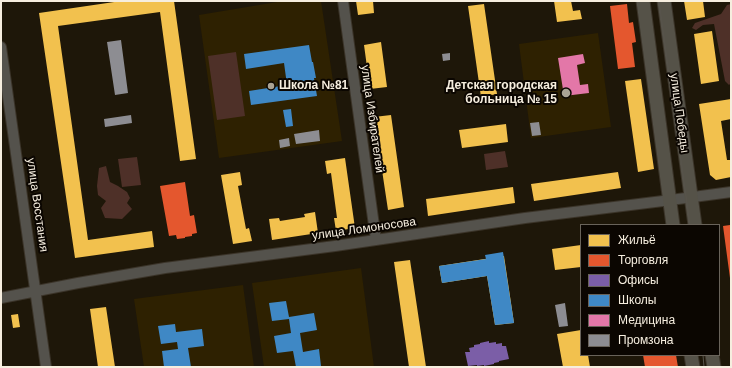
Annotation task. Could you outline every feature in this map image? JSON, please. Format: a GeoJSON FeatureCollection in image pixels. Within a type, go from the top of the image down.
{"type":"FeatureCollection","features":[{"type":"Feature","properties":{"kind":"main road","name":"улица Победы"},"geometry":{"type":"LineString","coordinates":[[643,1],[673,224]]}},
{"type":"Feature","properties":{"kind":"main road","name":"улица Победы"},"geometry":{"type":"LineString","coordinates":[[664,1],[695,224]]}},
{"type":"Feature","properties":{"kind":"main road"},"geometry":{"type":"LineString","coordinates":[[691,356],[693,367]]}},
{"type":"Feature","properties":{"kind":"main road"},"geometry":{"type":"LineString","coordinates":[[712,356],[714,367]]}},
{"type":"Feature","properties":{"kind":"street","name":"улица Избирателей"},"geometry":{"type":"LineString","coordinates":[[343,1],[376,240]]}},
{"type":"Feature","properties":{"kind":"street","name":"улица Восстания"},"geometry":{"type":"LineString","coordinates":[[1,47],[46,367]]}},
{"type":"Feature","properties":{"kind":"street","name":"улица Ломоносова"},"geometry":{"type":"LineString","coordinates":[[1,298],[164,268],[376,240],[525,218],[731,192]]}},
{"type":"Feature","properties":{"kind":"shaded area","name":"Школа №81"},"geometry":{"type":"Polygon","coordinates":[[[283,1],[321,1],[342,141],[219,158],[199,15],[283,1]]]}},
{"type":"Feature","properties":{"kind":"shaded area"},"geometry":{"type":"Polygon","coordinates":[[[731,4],[731,83],[729,85],[725,81],[714,24],[703,25],[696,30],[692,28],[695,23],[721,14],[727,5],[731,4]]]}},
{"type":"Feature","properties":{"kind":"shaded area","name":"Детская городская больница № 15"},"geometry":{"type":"Polygon","coordinates":[[[598,33],[611,127],[531,138],[519,44],[598,33]]]}},
{"type":"Feature","properties":{"kind":"shaded area"},"geometry":{"type":"Polygon","coordinates":[[[236,52],[245,116],[217,120],[208,56],[236,52]]]}},
{"type":"Feature","properties":{"kind":"shaded area"},"geometry":{"type":"Polygon","coordinates":[[[505,151],[508,167],[486,170],[484,154],[505,151]]]}},
{"type":"Feature","properties":{"kind":"shaded area"},"geometry":{"type":"Polygon","coordinates":[[[137,157],[141,185],[122,187],[118,159],[137,157]]]}},
{"type":"Feature","properties":{"kind":"shaded area"},"geometry":{"type":"Polygon","coordinates":[[[106,166],[110,182],[127,192],[130,198],[127,203],[132,209],[122,219],[105,218],[101,208],[106,201],[98,195],[97,186],[99,168],[106,166]]]}},
{"type":"Feature","properties":{"kind":"shaded area"},"geometry":{"type":"Polygon","coordinates":[[[361,268],[374,367],[264,367],[252,283],[361,268]]]}},
{"type":"Feature","properties":{"kind":"shaded area"},"geometry":{"type":"Polygon","coordinates":[[[243,285],[254,367],[144,367],[134,299],[243,285]]]}},
{"type":"Feature","properties":{"kind":"building: Жильё"},"geometry":{"type":"Polygon","coordinates":[[[121,1],[174,1],[196,159],[180,161],[160,12],[58,26],[88,240],[152,231],[154,247],[75,258],[39,13],[121,1]]]}},
{"type":"Feature","properties":{"kind":"building: Жильё"},"geometry":{"type":"Polygon","coordinates":[[[356,1],[373,1],[374,13],[358,15],[356,1]]]}},
{"type":"Feature","properties":{"kind":"building: Жильё"},"geometry":{"type":"Polygon","coordinates":[[[554,1],[571,1],[573,11],[580,10],[582,19],[557,22],[554,1]]]}},
{"type":"Feature","properties":{"kind":"building: Жильё"},"geometry":{"type":"Polygon","coordinates":[[[684,1],[703,1],[705,17],[687,20],[684,1]]]}},
{"type":"Feature","properties":{"kind":"building: Жильё"},"geometry":{"type":"Polygon","coordinates":[[[484,4],[497,94],[481,97],[468,6],[484,4]]]}},
{"type":"Feature","properties":{"kind":"building: Жильё"},"geometry":{"type":"Polygon","coordinates":[[[712,31],[719,81],[701,84],[694,34],[712,31]]]}},
{"type":"Feature","properties":{"kind":"building: Жильё"},"geometry":{"type":"Polygon","coordinates":[[[381,42],[387,87],[370,89],[364,45],[381,42]]]}},
{"type":"Feature","properties":{"kind":"building: Жильё"},"geometry":{"type":"Polygon","coordinates":[[[641,79],[654,169],[638,172],[625,81],[641,79]]]}},
{"type":"Feature","properties":{"kind":"building: Жильё"},"geometry":{"type":"Polygon","coordinates":[[[731,99],[731,119],[721,121],[727,160],[731,160],[731,177],[716,180],[710,175],[699,104],[731,99]]]}},
{"type":"Feature","properties":{"kind":"building: Жильё"},"geometry":{"type":"Polygon","coordinates":[[[391,115],[404,207],[388,210],[374,117],[391,115]]]}},
{"type":"Feature","properties":{"kind":"building: Жильё"},"geometry":{"type":"Polygon","coordinates":[[[506,124],[508,142],[462,148],[459,130],[506,124]]]}},
{"type":"Feature","properties":{"kind":"building: Жильё"},"geometry":{"type":"Polygon","coordinates":[[[345,158],[355,228],[336,231],[334,218],[337,218],[331,173],[327,174],[325,161],[345,158]]]}},
{"type":"Feature","properties":{"kind":"building: Жильё"},"geometry":{"type":"Polygon","coordinates":[[[240,172],[242,185],[238,186],[246,229],[249,228],[252,241],[233,244],[221,175],[240,172]]]}},
{"type":"Feature","properties":{"kind":"building: Жильё"},"geometry":{"type":"Polygon","coordinates":[[[618,172],[621,188],[534,201],[531,184],[618,172]]]}},
{"type":"Feature","properties":{"kind":"building: Жильё"},"geometry":{"type":"Polygon","coordinates":[[[513,187],[515,203],[428,216],[426,199],[513,187]]]}},
{"type":"Feature","properties":{"kind":"building: Жильё"},"geometry":{"type":"Polygon","coordinates":[[[315,212],[318,233],[272,240],[269,219],[279,218],[280,221],[305,217],[304,214],[315,212]]]}},
{"type":"Feature","properties":{"kind":"building: Жильё"},"geometry":{"type":"Polygon","coordinates":[[[580,245],[580,267],[555,270],[552,249],[580,245]]]}},
{"type":"Feature","properties":{"kind":"building: Жильё"},"geometry":{"type":"Polygon","coordinates":[[[504,256],[514,323],[495,325],[487,276],[442,283],[439,266],[504,256]]]}},
{"type":"Feature","properties":{"kind":"building: Жильё"},"geometry":{"type":"Polygon","coordinates":[[[410,260],[426,367],[409,367],[394,262],[410,260]]]}},
{"type":"Feature","properties":{"kind":"building: Жильё"},"geometry":{"type":"Polygon","coordinates":[[[106,307],[115,367],[98,367],[90,309],[106,307]]]}},
{"type":"Feature","properties":{"kind":"building: Жильё"},"geometry":{"type":"Polygon","coordinates":[[[18,314],[20,327],[13,328],[11,315],[18,314]]]}},
{"type":"Feature","properties":{"kind":"building: Жильё"},"geometry":{"type":"Polygon","coordinates":[[[580,330],[580,356],[588,356],[590,367],[563,367],[557,334],[580,330]]]}},
{"type":"Feature","properties":{"kind":"building: Торговля"},"geometry":{"type":"Polygon","coordinates":[[[627,4],[629,23],[633,22],[636,42],[632,43],[635,67],[618,69],[610,6],[627,4]]]}},
{"type":"Feature","properties":{"kind":"building: Торговля"},"geometry":{"type":"Polygon","coordinates":[[[185,182],[190,216],[194,215],[197,233],[192,234],[192,236],[177,239],[176,235],[169,236],[160,186],[185,182]]]}},
{"type":"Feature","properties":{"kind":"building: Торговля"},"geometry":{"type":"Polygon","coordinates":[[[730,225],[731,235],[731,278],[723,226],[730,225]]]}},
{"type":"Feature","properties":{"kind":"building: Торговля"},"geometry":{"type":"Polygon","coordinates":[[[643,356],[676,356],[678,367],[645,367],[643,356]]]}},
{"type":"Feature","properties":{"kind":"building: Офисы"},"geometry":{"type":"Polygon","coordinates":[[[489,341],[489,343],[502,343],[502,346],[506,346],[509,359],[484,366],[468,366],[465,352],[470,352],[469,348],[474,347],[474,345],[489,341]]]}},
{"type":"Feature","properties":{"kind":"building: Школы"},"geometry":{"type":"Polygon","coordinates":[[[309,45],[316,78],[314,78],[317,96],[251,105],[249,91],[287,85],[284,63],[246,69],[244,54],[309,45]]]}},
{"type":"Feature","properties":{"kind":"building: Школы"},"geometry":{"type":"Polygon","coordinates":[[[291,109],[293,126],[286,127],[283,110],[291,109]]]}},
{"type":"Feature","properties":{"kind":"building: Школы"},"geometry":{"type":"Polygon","coordinates":[[[503,252],[514,323],[495,325],[487,276],[442,283],[439,266],[486,259],[485,255],[503,252]]]}},
{"type":"Feature","properties":{"kind":"building: Школы"},"geometry":{"type":"Polygon","coordinates":[[[286,301],[289,317],[314,313],[317,330],[300,333],[303,352],[319,349],[321,366],[296,367],[293,351],[277,353],[274,336],[291,333],[289,319],[272,321],[269,303],[286,301]]]}},
{"type":"Feature","properties":{"kind":"building: Школы"},"geometry":{"type":"Polygon","coordinates":[[[175,324],[176,332],[202,329],[204,346],[188,348],[191,367],[164,367],[162,351],[178,349],[177,342],[161,344],[158,326],[175,324]]]}},
{"type":"Feature","properties":{"kind":"building: Медицина"},"geometry":{"type":"Polygon","coordinates":[[[583,54],[585,63],[577,65],[580,85],[588,84],[589,93],[564,96],[558,58],[583,54]]]}},
{"type":"Feature","properties":{"kind":"building: Промзона"},"geometry":{"type":"Polygon","coordinates":[[[121,40],[128,93],[115,95],[107,42],[121,40]]]}},
{"type":"Feature","properties":{"kind":"building: Промзона"},"geometry":{"type":"Polygon","coordinates":[[[450,53],[450,60],[443,61],[442,54],[450,53]]]}},
{"type":"Feature","properties":{"kind":"building: Промзона"},"geometry":{"type":"Polygon","coordinates":[[[131,115],[132,123],[105,127],[104,119],[131,115]]]}},
{"type":"Feature","properties":{"kind":"building: Промзона"},"geometry":{"type":"Polygon","coordinates":[[[539,122],[541,135],[532,136],[530,123],[539,122]]]}},
{"type":"Feature","properties":{"kind":"building: Промзона"},"geometry":{"type":"Polygon","coordinates":[[[319,130],[320,141],[296,144],[294,134],[319,130]]]}},
{"type":"Feature","properties":{"kind":"building: Промзона"},"geometry":{"type":"Polygon","coordinates":[[[289,138],[290,146],[280,148],[279,140],[289,138]]]}},
{"type":"Feature","properties":{"kind":"building: Промзона"},"geometry":{"type":"Polygon","coordinates":[[[565,303],[568,326],[559,327],[555,305],[565,303]]]}},
{"type":"Feature","properties":{"kind":"tram line"},"geometry":{"type":"LineString","coordinates":[[659,1],[690,224]]}},
{"type":"Feature","properties":{"kind":"tram line"},"geometry":{"type":"LineString","coordinates":[[703,356],[704,367]]}},
{"type":"Feature","properties":{"kind":"place","name":"Школа №81"},"geometry":{"type":"Point","coordinates":[271,86]}},
{"type":"Feature","properties":{"kind":"place","name":"Детская городская больница № 15"},"geometry":{"type":"Point","coordinates":[566,93]}}]}
